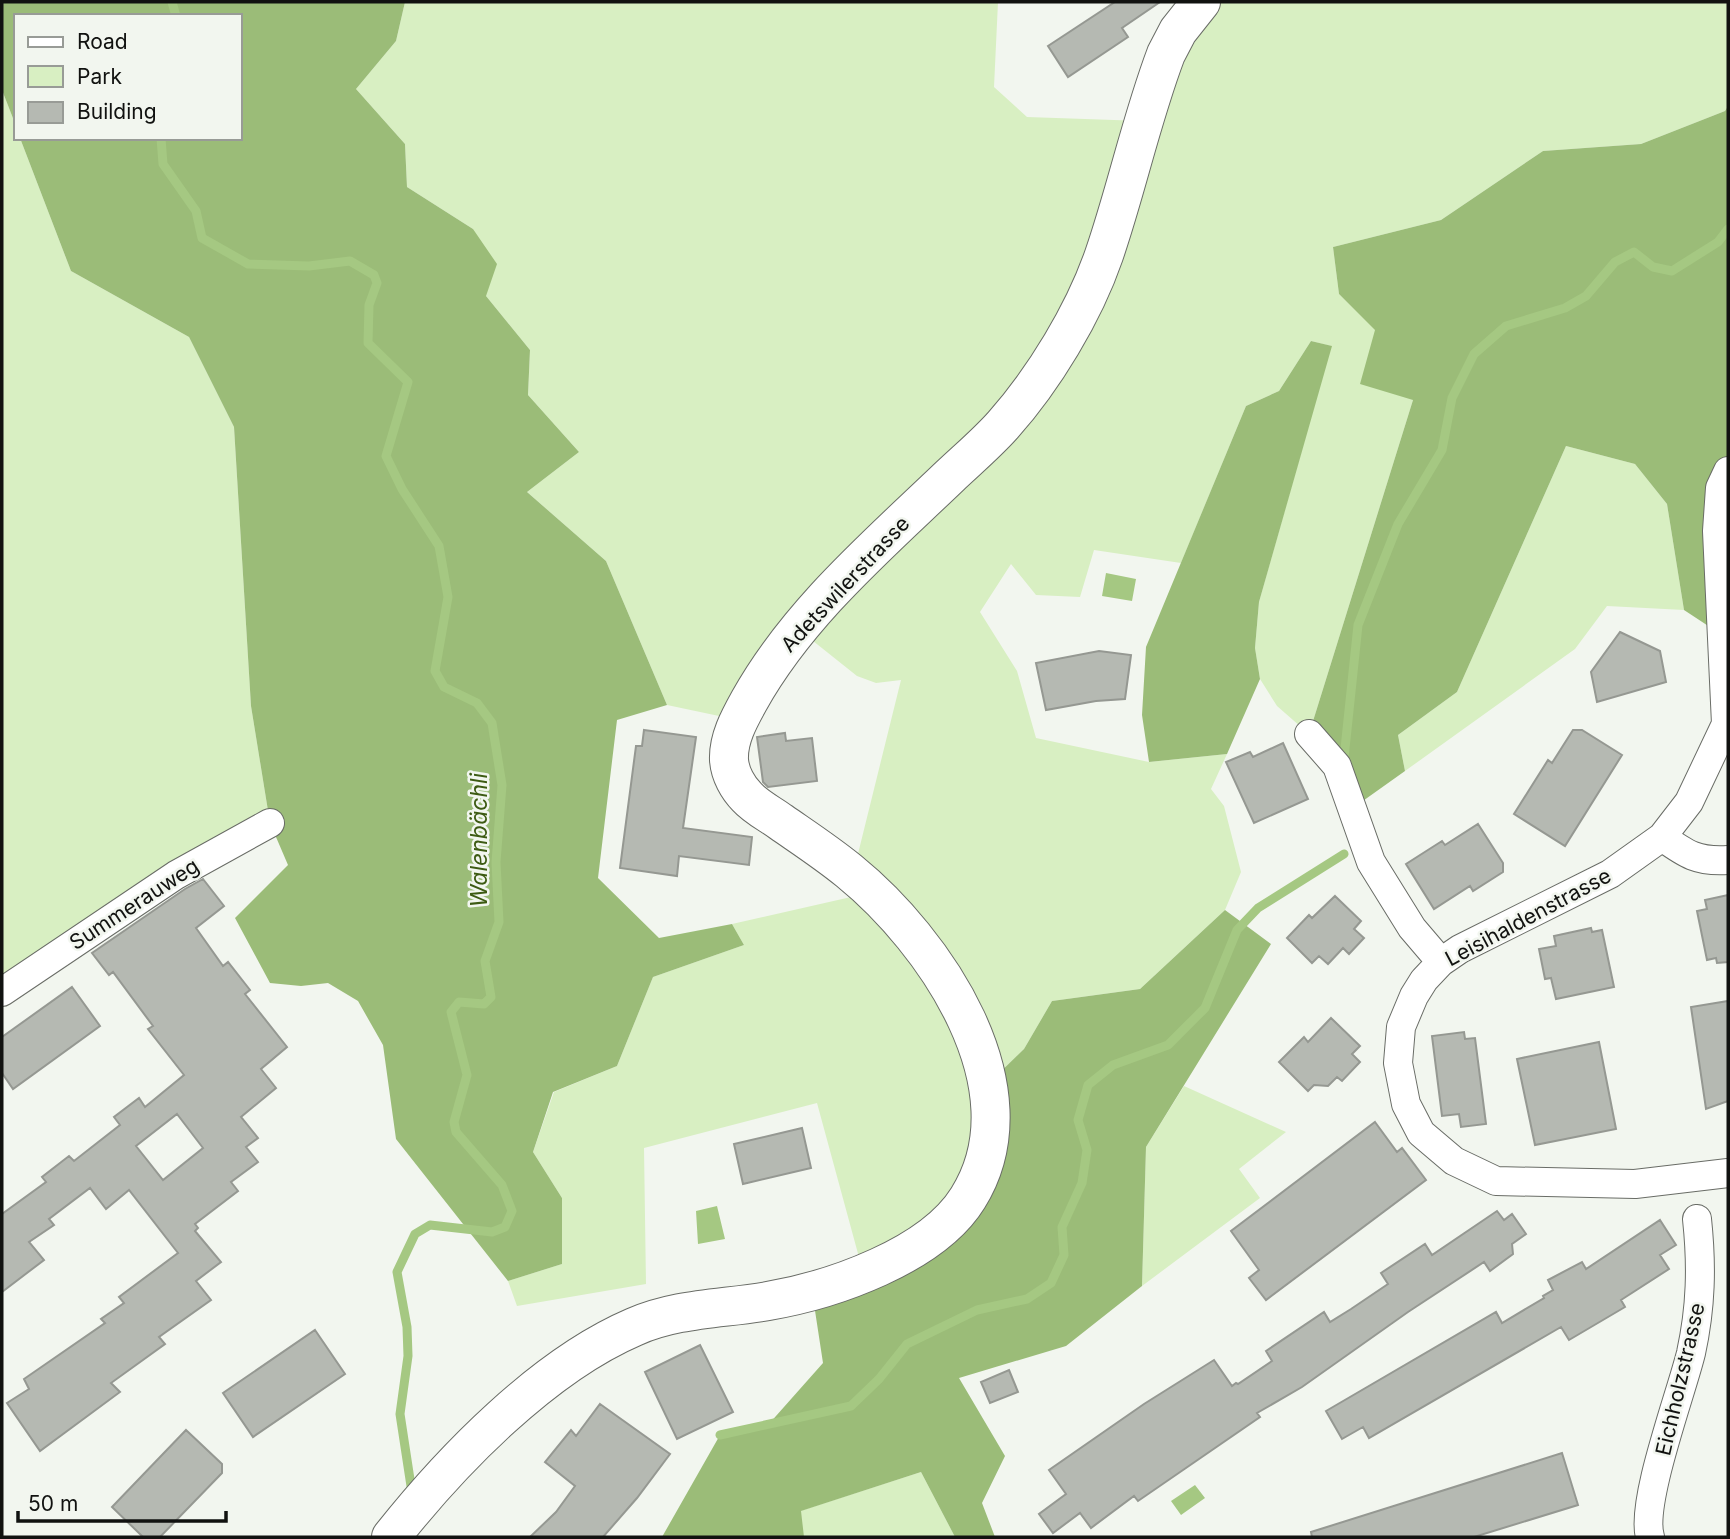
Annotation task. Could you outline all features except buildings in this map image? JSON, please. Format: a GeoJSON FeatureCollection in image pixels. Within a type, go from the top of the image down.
{"type":"FeatureCollection","features":[{"type":"Feature","properties":{"kind":"street","name":"Adetswilerstrasse"},"geometry":{"type":"LineString","coordinates":[[391,1537],[421,1500],[497,1422],[533,1391],[610,1339],[643,1323],[674,1313],[801,1294],[863,1272],[919,1244],[953,1217],[967,1199],[986,1155],[992,1109],[989,1083],[958,1005],[923,949],[874,892],[825,852],[745,796],[735,780],[729,761],[731,739],[738,720],[762,677],[798,629],[859,564],[1004,424],[1046,368],[1082,306],[1103,258],[1166,54],[1178,31],[1200,2]]}},
{"type":"Feature","properties":{"kind":"street"},"geometry":{"type":"LineString","coordinates":[[1728,471],[1720,488],[1717,531],[1726,724],[1689,802],[1662,837],[1688,856],[1702,860],[1728,860]]}},
{"type":"Feature","properties":{"kind":"street"},"geometry":{"type":"LineString","coordinates":[[1309,734],[1338,766],[1371,862],[1412,928],[1441,962]]}},
{"type":"Feature","properties":{"kind":"street","name":"Summerauweg"},"geometry":{"type":"LineString","coordinates":[[2,992],[176,875],[270,823]]}},
{"type":"Feature","properties":{"kind":"street","name":"Leisihaldenstrasse"},"geometry":{"type":"LineString","coordinates":[[1662,837],[1611,874],[1460,948],[1441,962],[1424,980],[1414,996],[1401,1027],[1398,1063],[1406,1104],[1421,1133],[1454,1161],[1496,1181],[1635,1184],[1728,1173]]}},
{"type":"Feature","properties":{"kind":"street","name":"Eichholzstrasse"},"geometry":{"type":"LineString","coordinates":[[1650,1537],[1651,1498],[1695,1333],[1702,1285],[1697,1219]]}},
{"type":"Feature","properties":{"kind":"green space"},"geometry":{"type":"Polygon","coordinates":[[[405,2],[998,2],[994,87],[1027,117],[1143,121],[1201,2],[1728,2],[1728,106],[1725,111],[1641,144],[1543,151],[1441,220],[1333,247],[1339,294],[1376,330],[1413,400],[1309,734],[1277,706],[1260,679],[1255,648],[1259,602],[1331,346],[1311,341],[1279,391],[1246,406],[1181,563],[1094,550],[1080,597],[1036,595],[1011,564],[980,612],[1017,671],[1036,738],[1149,762],[1227,754],[1211,789],[1224,806],[1241,872],[1225,910],[1140,989],[1052,1001],[1024,1049],[989,1083],[979,1175],[863,1272],[817,1103],[644,1148],[646,1284],[517,1306],[508,1281],[562,1264],[562,1198],[533,1152],[554,1092],[617,1066],[653,977],[744,945],[732,924],[873,892],[853,874],[901,680],[876,683],[857,676],[798,629],[738,720],[667,705],[606,561],[527,492],[579,452],[528,395],[530,350],[486,296],[473,229],[407,187],[405,144],[356,89],[396,41],[405,2]]]}},
{"type":"Feature","properties":{"kind":"green space"},"geometry":{"type":"Polygon","coordinates":[[[2,90],[14,121],[14,140],[21,140],[71,271],[189,337],[234,427],[251,706],[270,823],[2,992],[2,90]]]}},
{"type":"Feature","properties":{"kind":"green space"},"geometry":{"type":"Polygon","coordinates":[[[1566,446],[1635,464],[1667,504],[1684,610],[1607,606],[1575,649],[1405,771],[1398,735],[1457,692],[1566,446]]]}},
{"type":"Feature","properties":{"kind":"green space"},"geometry":{"type":"Polygon","coordinates":[[[1184,1086],[1286,1132],[1239,1169],[1260,1198],[1142,1286],[1146,1147],[1184,1086]]]}},
{"type":"Feature","properties":{"kind":"green space"},"geometry":{"type":"Polygon","coordinates":[[[921,1472],[955,1537],[776,1537],[800,1511],[921,1472]]]}},
{"type":"Feature","properties":{"kind":"shaded area"},"geometry":{"type":"Polygon","coordinates":[[[2,2],[405,2],[396,41],[356,89],[405,144],[407,187],[473,229],[497,264],[486,296],[530,350],[528,395],[579,452],[527,492],[606,561],[667,705],[617,720],[598,878],[659,938],[732,924],[744,945],[653,977],[617,1066],[553,1092],[533,1152],[562,1198],[562,1264],[508,1281],[396,1139],[383,1045],[358,1001],[328,983],[301,986],[270,983],[235,918],[288,865],[270,823],[251,706],[234,427],[189,337],[71,271],[21,140],[242,140],[242,14],[14,14],[14,121],[2,90],[2,2]]]}},
{"type":"Feature","properties":{"kind":"shaded area"},"geometry":{"type":"Polygon","coordinates":[[[1728,106],[1728,631],[1722,635],[1684,610],[1667,504],[1635,464],[1566,446],[1457,692],[1398,735],[1405,771],[1353,808],[1309,734],[1413,400],[1360,384],[1375,330],[1339,294],[1333,247],[1441,220],[1543,151],[1641,144],[1725,111],[1728,106]]]}},
{"type":"Feature","properties":{"kind":"shaded area"},"geometry":{"type":"Polygon","coordinates":[[[1311,341],[1332,346],[1259,602],[1255,648],[1260,679],[1227,754],[1149,762],[1142,715],[1146,647],[1246,406],[1279,391],[1311,341]]]}},
{"type":"Feature","properties":{"kind":"shaded area"},"geometry":{"type":"Polygon","coordinates":[[[1106,573],[1136,579],[1132,601],[1102,596],[1106,573]]]}},
{"type":"Feature","properties":{"kind":"shaded area"},"geometry":{"type":"Polygon","coordinates":[[[1225,910],[1271,944],[1146,1147],[1142,1286],[1066,1346],[959,1378],[1005,1456],[982,1503],[995,1537],[955,1537],[921,1472],[801,1511],[804,1537],[662,1537],[720,1435],[768,1425],[823,1363],[812,1291],[953,1217],[989,1083],[1024,1049],[1052,1001],[1140,989],[1225,910]]]}},
{"type":"Feature","properties":{"kind":"shaded area"},"geometry":{"type":"Polygon","coordinates":[[[717,1206],[725,1239],[698,1244],[696,1211],[717,1206]]]}},
{"type":"Feature","properties":{"kind":"shaded area"},"geometry":{"type":"Polygon","coordinates":[[[1195,1485],[1205,1498],[1181,1515],[1171,1501],[1195,1485]]]}},
{"type":"Feature","properties":{"kind":"waterway","name":"Walenbächli"},"geometry":{"type":"LineString","coordinates":[[172,2],[175,14]]}},
{"type":"Feature","properties":{"kind":"waterway","name":"Walenbächli"},"geometry":{"type":"LineString","coordinates":[[161,140],[163,164],[196,211],[202,238],[248,264],[309,266],[350,261],[374,275],[377,283],[369,305],[368,343],[408,382],[386,456],[402,489],[439,546],[448,597],[435,671],[444,687],[477,703],[492,723],[502,785],[496,862],[499,922],[485,961],[491,997],[484,1004],[459,1002],[451,1012],[467,1075],[454,1122],[456,1132],[502,1185],[512,1211],[505,1227],[492,1232],[430,1225],[415,1234],[397,1272],[407,1327],[408,1356],[400,1414],[411,1486]]}},
{"type":"Feature","properties":{"kind":"waterway"},"geometry":{"type":"LineString","coordinates":[[1344,758],[1358,625],[1398,524],[1442,450],[1452,398],[1474,354],[1506,326],[1565,308],[1586,296],[1615,262],[1634,252],[1653,267],[1672,271],[1718,242],[1728,229]]}},
{"type":"Feature","properties":{"kind":"waterway"},"geometry":{"type":"LineString","coordinates":[[720,1435],[851,1406],[879,1379],[907,1344],[977,1310],[1027,1299],[1051,1283],[1064,1255],[1062,1227],[1082,1183],[1087,1150],[1078,1120],[1088,1085],[1113,1065],[1168,1045],[1205,1008],[1237,930],[1258,908],[1344,854]]}}]}
